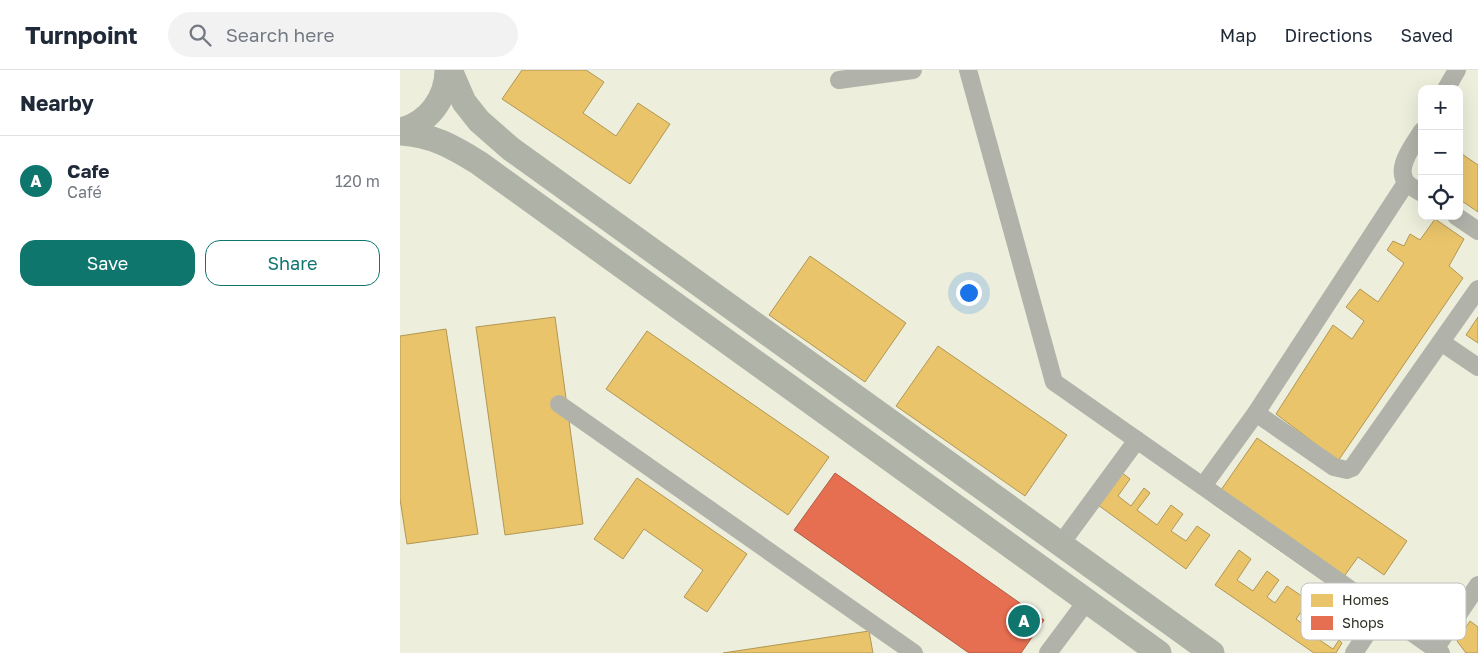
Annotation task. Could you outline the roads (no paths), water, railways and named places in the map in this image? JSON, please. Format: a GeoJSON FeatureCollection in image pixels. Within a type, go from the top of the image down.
{"type":"FeatureCollection","features":[{"type":"Feature","properties":{"kind":"street"},"geometry":{"type":"LineString","coordinates":[[400,131],[416,124],[435,108],[442,97],[449,70]]}},
{"type":"Feature","properties":{"kind":"street"},"geometry":{"type":"LineString","coordinates":[[449,70],[464,102],[479,121],[511,149],[1212,653]]}},
{"type":"Feature","properties":{"kind":"street"},"geometry":{"type":"LineString","coordinates":[[839,80],[913,70]]}},
{"type":"Feature","properties":{"kind":"street"},"geometry":{"type":"LineString","coordinates":[[968,70],[1054,382],[1341,583]]}},
{"type":"Feature","properties":{"kind":"street"},"geometry":{"type":"LineString","coordinates":[[1448,85],[1457,70]]}},
{"type":"Feature","properties":{"kind":"street"},"geometry":{"type":"LineString","coordinates":[[400,131],[436,139],[456,148],[1159,653]]}},
{"type":"Feature","properties":{"kind":"street"},"geometry":{"type":"LineString","coordinates":[[1418,138],[1402,165],[1402,174],[1406,183],[1418,190]]}},
{"type":"Feature","properties":{"kind":"street"},"geometry":{"type":"LineString","coordinates":[[1203,486],[1256,413],[1406,183]]}},
{"type":"Feature","properties":{"kind":"street"},"geometry":{"type":"LineString","coordinates":[[1462,220],[1478,231]]}},
{"type":"Feature","properties":{"kind":"street"},"geometry":{"type":"LineString","coordinates":[[1256,413],[1334,467],[1347,470],[1352,468],[1478,289]]}},
{"type":"Feature","properties":{"kind":"street"},"geometry":{"type":"LineString","coordinates":[[1441,342],[1478,367]]}},
{"type":"Feature","properties":{"kind":"street"},"geometry":{"type":"LineString","coordinates":[[559,404],[914,653]]}},
{"type":"Feature","properties":{"kind":"street"},"geometry":{"type":"LineString","coordinates":[[857,436],[874,411]]}},
{"type":"Feature","properties":{"kind":"street"},"geometry":{"type":"LineString","coordinates":[[1060,545],[1137,440]]}},
{"type":"Feature","properties":{"kind":"street"},"geometry":{"type":"LineString","coordinates":[[1466,605],[1478,585]]}},
{"type":"Feature","properties":{"kind":"street"},"geometry":{"type":"LineString","coordinates":[[1048,653],[1086,602]]}},
{"type":"Feature","properties":{"kind":"street"},"geometry":{"type":"LineString","coordinates":[[1354,653],[1363,640]]}},
{"type":"Feature","properties":{"kind":"street"},"geometry":{"type":"LineString","coordinates":[[1422,640],[1438,651],[1445,640]]}},
{"type":"Feature","properties":{"kind":"place","name":"Cafe"},"geometry":{"type":"Point","coordinates":[1024,621]}}]}
